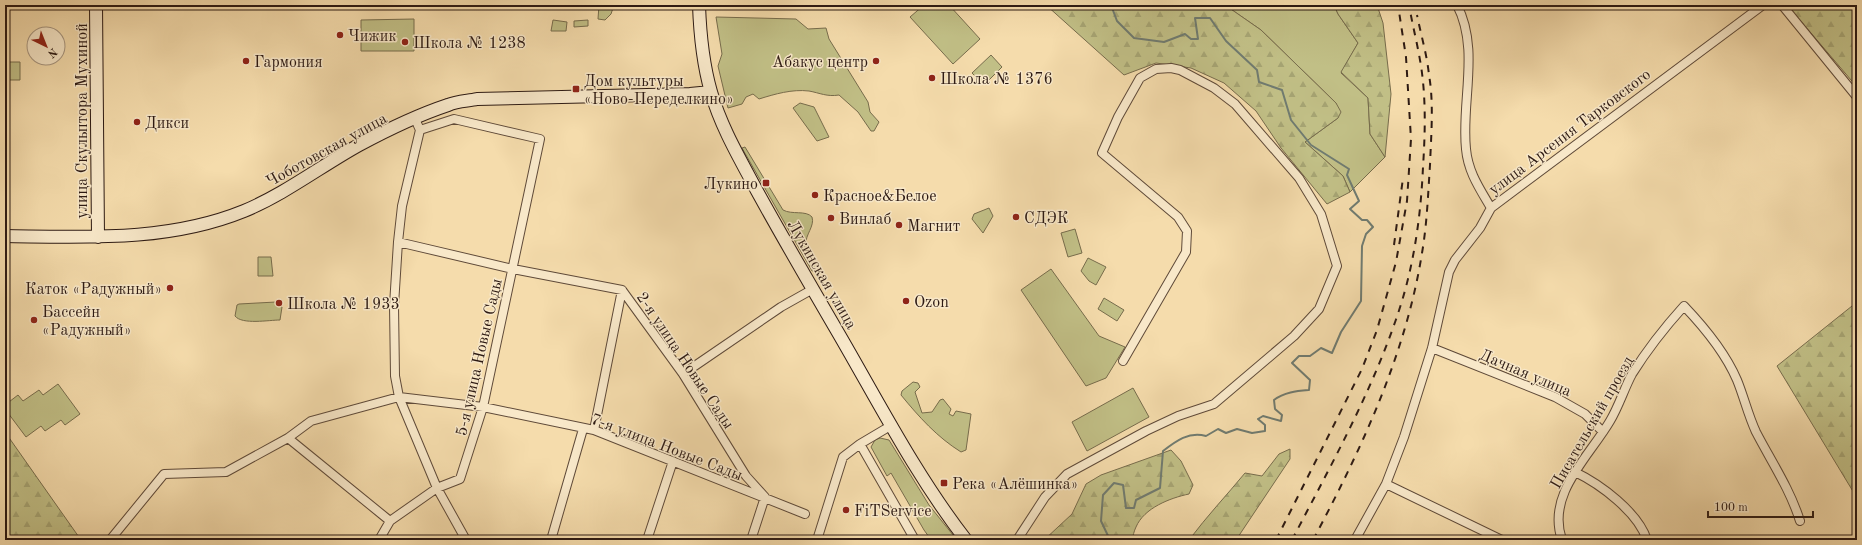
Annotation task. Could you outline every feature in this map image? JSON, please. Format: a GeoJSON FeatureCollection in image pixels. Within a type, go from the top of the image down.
{"type":"FeatureCollection","features":[{"type":"Feature","properties":{"kind":"main road","name":"улица Скульптора Мухиной"},"geometry":{"type":"LineString","coordinates":[[96,5],[98,236]]}},
{"type":"Feature","properties":{"kind":"main road","name":"Лукинская улица"},"geometry":{"type":"LineString","coordinates":[[699,5],[699,19],[706,71],[711,92],[728,138],[812,289],[892,426],[931,490],[965,540]]}},
{"type":"Feature","properties":{"kind":"main road","name":"Чоботовская улица"},"geometry":{"type":"LineString","coordinates":[[5,236],[120,236],[172,231],[209,223],[244,211],[289,188],[360,144],[449,104],[477,99],[690,94],[711,92]]}},
{"type":"Feature","properties":{"kind":"street"},"geometry":{"type":"LineString","coordinates":[[1457,5],[1463,15],[1468,41],[1466,150],[1474,180],[1491,208]]}},
{"type":"Feature","properties":{"kind":"street","name":"улица Арсения Тарковского"},"geometry":{"type":"LineString","coordinates":[[1355,540],[1386,484],[1404,437],[1432,348],[1449,272],[1455,260],[1480,228],[1491,208],[1763,5]]}},
{"type":"Feature","properties":{"kind":"street"},"geometry":{"type":"LineString","coordinates":[[1782,5],[1857,97]]}},
{"type":"Feature","properties":{"kind":"street"},"geometry":{"type":"LineString","coordinates":[[1017,540],[1044,497],[1067,474],[1146,431],[1178,416],[1214,404],[1294,336],[1319,309],[1330,286],[1337,266],[1321,214],[1299,178],[1235,104],[1214,88],[1180,70],[1171,68],[1156,69],[1140,78],[1109,135],[1102,153],[1178,217],[1187,231],[1186,252],[1123,361]]}},
{"type":"Feature","properties":{"kind":"street"},"geometry":{"type":"LineString","coordinates":[[415,119],[420,130],[402,206],[398,242],[394,305],[395,376],[399,397],[437,488],[466,540]]}},
{"type":"Feature","properties":{"kind":"street","name":"5-я улица Новые Сады"},"geometry":{"type":"LineString","coordinates":[[379,540],[390,521],[437,488],[460,479],[483,407],[540,138],[454,119],[420,130]]}},
{"type":"Feature","properties":{"kind":"street","name":"2-я улица Новые Сады"},"geometry":{"type":"LineString","coordinates":[[398,242],[513,269],[622,290],[683,374],[746,476],[765,498]]}},
{"type":"Feature","properties":{"kind":"street"},"geometry":{"type":"LineString","coordinates":[[683,374],[782,307],[812,289]]}},
{"type":"Feature","properties":{"kind":"street"},"geometry":{"type":"LineString","coordinates":[[594,430],[622,290]]}},
{"type":"Feature","properties":{"kind":"street","name":"Писательский проезд"},"geometry":{"type":"LineString","coordinates":[[1562,540],[1558,528],[1561,504],[1565,489],[1584,457],[1590,451],[1611,420],[1632,375],[1662,330],[1684,306],[1704,327],[1717,345],[1736,379],[1751,422],[1794,501],[1800,521]]}},
{"type":"Feature","properties":{"kind":"street","name":"Дачная улица"},"geometry":{"type":"LineString","coordinates":[[1432,348],[1554,397],[1585,414],[1603,432]]}},
{"type":"Feature","properties":{"kind":"street","name":"7-я улица Новые Сады"},"geometry":{"type":"LineString","coordinates":[[110,540],[164,474],[226,472],[288,438],[311,421],[399,397],[483,407],[594,430],[805,514]]}},
{"type":"Feature","properties":{"kind":"street"},"geometry":{"type":"LineString","coordinates":[[817,540],[843,457],[860,444],[892,426]]}},
{"type":"Feature","properties":{"kind":"street"},"geometry":{"type":"LineString","coordinates":[[551,540],[583,428]]}},
{"type":"Feature","properties":{"kind":"street"},"geometry":{"type":"LineString","coordinates":[[288,438],[390,521]]}},
{"type":"Feature","properties":{"kind":"street"},"geometry":{"type":"LineString","coordinates":[[860,444],[915,540]]}},
{"type":"Feature","properties":{"kind":"street"},"geometry":{"type":"LineString","coordinates":[[647,540],[672,461]]}},
{"type":"Feature","properties":{"kind":"street"},"geometry":{"type":"LineString","coordinates":[[1575,472],[1594,482],[1621,503],[1645,533],[1647,540]]}},
{"type":"Feature","properties":{"kind":"street"},"geometry":{"type":"LineString","coordinates":[[1386,484],[1502,540]]}},
{"type":"Feature","properties":{"kind":"street"},"geometry":{"type":"LineString","coordinates":[[751,540],[765,498]]}},
{"type":"Feature","properties":{"kind":"green space"},"geometry":{"type":"Polygon","coordinates":[[[599,5],[614,5],[611,14],[605,20],[598,19],[599,5]]]}},
{"type":"Feature","properties":{"kind":"green space"},"geometry":{"type":"Polygon","coordinates":[[[819,5],[819,8],[729,6],[819,5]]]}},
{"type":"Feature","properties":{"kind":"green space"},"geometry":{"type":"Polygon","coordinates":[[[825,5],[858,5],[852,7],[825,8],[825,5]]]}},
{"type":"Feature","properties":{"kind":"green space"},"geometry":{"type":"Polygon","coordinates":[[[924,5],[949,5],[980,39],[953,64],[910,17],[924,5]]]}},
{"type":"Feature","properties":{"kind":"green space"},"geometry":{"type":"Polygon","coordinates":[[[1046,5],[1225,5],[1261,30],[1336,103],[1341,112],[1338,118],[1305,142],[1343,176],[1350,192],[1327,204],[1281,148],[1256,111],[1224,83],[1191,68],[1156,63],[1124,75],[1046,5]]]}},
{"type":"Feature","properties":{"kind":"green space"},"geometry":{"type":"Polygon","coordinates":[[[1225,5],[1334,5],[1338,14],[1358,43],[1341,73],[1368,98],[1370,134],[1385,157],[1350,192],[1343,176],[1305,142],[1338,118],[1336,103],[1261,30],[1225,5]]]}},
{"type":"Feature","properties":{"kind":"green space"},"geometry":{"type":"Polygon","coordinates":[[[1334,5],[1377,5],[1383,23],[1391,94],[1385,157],[1370,134],[1368,98],[1341,72],[1358,43],[1338,14],[1334,5]]]}},
{"type":"Feature","properties":{"kind":"green space"},"geometry":{"type":"Polygon","coordinates":[[[1787,5],[1857,5],[1857,87],[1787,5]]]}},
{"type":"Feature","properties":{"kind":"green space"},"geometry":{"type":"Polygon","coordinates":[[[716,17],[796,19],[808,29],[826,28],[829,39],[868,102],[870,112],[879,122],[874,131],[871,131],[858,112],[839,95],[827,95],[809,91],[790,91],[759,99],[753,94],[746,97],[742,104],[728,108],[718,66],[722,54],[716,17]]]}},
{"type":"Feature","properties":{"kind":"green space"},"geometry":{"type":"Polygon","coordinates":[[[414,19],[414,51],[361,51],[361,20],[414,19]]]}},
{"type":"Feature","properties":{"kind":"green space"},"geometry":{"type":"Polygon","coordinates":[[[553,20],[567,22],[566,31],[551,31],[553,20]]]}},
{"type":"Feature","properties":{"kind":"green space"},"geometry":{"type":"Polygon","coordinates":[[[588,20],[588,26],[574,27],[574,21],[588,20]]]}},
{"type":"Feature","properties":{"kind":"green space"},"geometry":{"type":"Polygon","coordinates":[[[991,55],[1002,67],[984,85],[972,73],[991,55]]]}},
{"type":"Feature","properties":{"kind":"green space"},"geometry":{"type":"Polygon","coordinates":[[[5,62],[20,62],[20,80],[5,80],[5,62]]]}},
{"type":"Feature","properties":{"kind":"green space"},"geometry":{"type":"Polygon","coordinates":[[[5,98],[9,98],[9,128],[5,128],[5,98]]]}},
{"type":"Feature","properties":{"kind":"green space"},"geometry":{"type":"Polygon","coordinates":[[[800,103],[814,107],[829,137],[817,141],[793,108],[800,103]]]}},
{"type":"Feature","properties":{"kind":"green space"},"geometry":{"type":"Polygon","coordinates":[[[745,147],[783,210],[806,214],[812,217],[813,220],[806,244],[809,255],[819,270],[812,271],[742,148],[745,147]]]}},
{"type":"Feature","properties":{"kind":"green space"},"geometry":{"type":"Polygon","coordinates":[[[989,208],[993,216],[983,233],[972,219],[974,214],[989,208]]]}},
{"type":"Feature","properties":{"kind":"green space"},"geometry":{"type":"Polygon","coordinates":[[[1075,229],[1082,253],[1068,257],[1061,233],[1075,229]]]}},
{"type":"Feature","properties":{"kind":"green space"},"geometry":{"type":"Polygon","coordinates":[[[258,257],[271,257],[273,276],[258,276],[258,257]]]}},
{"type":"Feature","properties":{"kind":"green space"},"geometry":{"type":"Polygon","coordinates":[[[1088,258],[1106,267],[1096,285],[1089,281],[1081,271],[1088,258]]]}},
{"type":"Feature","properties":{"kind":"green space"},"geometry":{"type":"Polygon","coordinates":[[[1051,269],[1099,336],[1125,347],[1106,378],[1086,386],[1021,290],[1051,269]]]}},
{"type":"Feature","properties":{"kind":"green space"},"geometry":{"type":"Polygon","coordinates":[[[1104,298],[1124,310],[1117,321],[1098,309],[1104,298]]]}},
{"type":"Feature","properties":{"kind":"green space"},"geometry":{"type":"Polygon","coordinates":[[[276,302],[282,307],[280,320],[249,321],[238,319],[235,316],[237,305],[239,304],[276,302]]]}},
{"type":"Feature","properties":{"kind":"green space"},"geometry":{"type":"Polygon","coordinates":[[[1857,302],[1857,498],[1777,366],[1857,302]]]}},
{"type":"Feature","properties":{"kind":"green space"},"geometry":{"type":"Polygon","coordinates":[[[913,382],[918,383],[920,387],[915,392],[922,413],[932,412],[940,400],[943,399],[951,409],[949,414],[953,416],[956,411],[971,414],[966,450],[961,452],[944,440],[922,419],[901,395],[902,391],[913,382]]]}},
{"type":"Feature","properties":{"kind":"green space"},"geometry":{"type":"Polygon","coordinates":[[[58,384],[80,414],[65,425],[61,420],[45,431],[41,426],[26,437],[5,409],[5,405],[18,395],[23,401],[39,390],[43,395],[58,384]]]}},
{"type":"Feature","properties":{"kind":"green space"},"geometry":{"type":"Polygon","coordinates":[[[1133,388],[1149,417],[1087,451],[1072,422],[1133,388]]]}},
{"type":"Feature","properties":{"kind":"green space"},"geometry":{"type":"Polygon","coordinates":[[[5,432],[81,540],[5,540],[5,432]]]}},
{"type":"Feature","properties":{"kind":"green space"},"geometry":{"type":"Polygon","coordinates":[[[880,438],[889,440],[929,505],[957,540],[925,540],[929,537],[891,473],[887,476],[871,447],[875,440],[880,438]]]}},
{"type":"Feature","properties":{"kind":"green space"},"geometry":{"type":"Polygon","coordinates":[[[1290,449],[1290,459],[1236,540],[1189,540],[1245,473],[1262,476],[1279,454],[1290,449]]]}},
{"type":"Feature","properties":{"kind":"green space"},"geometry":{"type":"Polygon","coordinates":[[[1171,450],[1181,461],[1193,485],[1189,494],[1166,501],[1145,514],[1136,527],[1132,540],[1044,540],[1072,514],[1086,484],[1101,475],[1171,450]]]}},
{"type":"Feature","properties":{"kind":"waterway"},"geometry":{"type":"LineString","coordinates":[[1110,540],[1101,521],[1103,495],[1114,483],[1123,485],[1126,508],[1134,508],[1136,500],[1160,488],[1163,451],[1173,444],[1188,436],[1206,436],[1218,429],[1226,433],[1237,429],[1252,433],[1265,431],[1265,425],[1258,419],[1263,416],[1281,421],[1282,415],[1275,409],[1274,400],[1295,391],[1309,390],[1310,380],[1292,363],[1299,356],[1310,356],[1321,348],[1332,353],[1341,332],[1361,301],[1362,246],[1366,234],[1373,227],[1367,220],[1362,220],[1350,209],[1359,201],[1347,175],[1349,169],[1311,145],[1291,120],[1282,90],[1259,82],[1257,70],[1226,41],[1210,18],[1195,18],[1198,39],[1191,39],[1185,34],[1164,42],[1134,38],[1117,21],[1111,5]]}},
{"type":"Feature","properties":{"kind":"railway"},"geometry":{"type":"LineString","coordinates":[[1276,540],[1362,369],[1377,330],[1396,262],[1407,201],[1411,139],[1406,57],[1398,5]]}},
{"type":"Feature","properties":{"kind":"railway"},"geometry":{"type":"LineString","coordinates":[[1292,540],[1338,453],[1366,393],[1391,332],[1407,285],[1417,235],[1421,201],[1425,120],[1422,73],[1409,5]]}},
{"type":"Feature","properties":{"kind":"railway"},"geometry":{"type":"LineString","coordinates":[[1313,540],[1348,471],[1380,401],[1405,328],[1415,291],[1426,220],[1432,120],[1431,86],[1417,15]]}},
{"type":"Feature","properties":{"kind":"railway"},"geometry":{"type":"LineString","coordinates":[[1394,245],[1403,178]]}},
{"type":"Feature","properties":{"kind":"place","name":"Чижик"},"geometry":{"type":"Point","coordinates":[340,35]}},
{"type":"Feature","properties":{"kind":"place","name":"Школа № 1238"},"geometry":{"type":"Point","coordinates":[405,42]}},
{"type":"Feature","properties":{"kind":"place","name":"Гармония"},"geometry":{"type":"Point","coordinates":[246,61]}},
{"type":"Feature","properties":{"kind":"place","name":"Абакус центр"},"geometry":{"type":"Point","coordinates":[876,61]}},
{"type":"Feature","properties":{"kind":"place","name":"Школа № 1376"},"geometry":{"type":"Point","coordinates":[932,78]}},
{"type":"Feature","properties":{"kind":"place","name":"Дом культуры «Ново-Переделкино»"},"geometry":{"type":"Point","coordinates":[576,89]}},
{"type":"Feature","properties":{"kind":"place","name":"Дикси"},"geometry":{"type":"Point","coordinates":[137,122]}},
{"type":"Feature","properties":{"kind":"place","name":"Лукино"},"geometry":{"type":"Point","coordinates":[766,183]}},
{"type":"Feature","properties":{"kind":"place","name":"Красное&Белое"},"geometry":{"type":"Point","coordinates":[815,195]}},
{"type":"Feature","properties":{"kind":"place","name":"СДЭК"},"geometry":{"type":"Point","coordinates":[1016,217]}},
{"type":"Feature","properties":{"kind":"place","name":"Винлаб"},"geometry":{"type":"Point","coordinates":[831,218]}},
{"type":"Feature","properties":{"kind":"place","name":"Магнит"},"geometry":{"type":"Point","coordinates":[899,225]}},
{"type":"Feature","properties":{"kind":"place","name":"Каток «Радужный»"},"geometry":{"type":"Point","coordinates":[170,288]}},
{"type":"Feature","properties":{"kind":"place","name":"Ozon"},"geometry":{"type":"Point","coordinates":[906,301]}},
{"type":"Feature","properties":{"kind":"place","name":"Школа № 1933"},"geometry":{"type":"Point","coordinates":[279,303]}},
{"type":"Feature","properties":{"kind":"place","name":"Бассейн «Радужный»"},"geometry":{"type":"Point","coordinates":[34,320]}},
{"type":"Feature","properties":{"kind":"place","name":"Река «Алёшинка»"},"geometry":{"type":"Point","coordinates":[944,483]}},
{"type":"Feature","properties":{"kind":"place","name":"FiTService"},"geometry":{"type":"Point","coordinates":[846,510]}}]}
